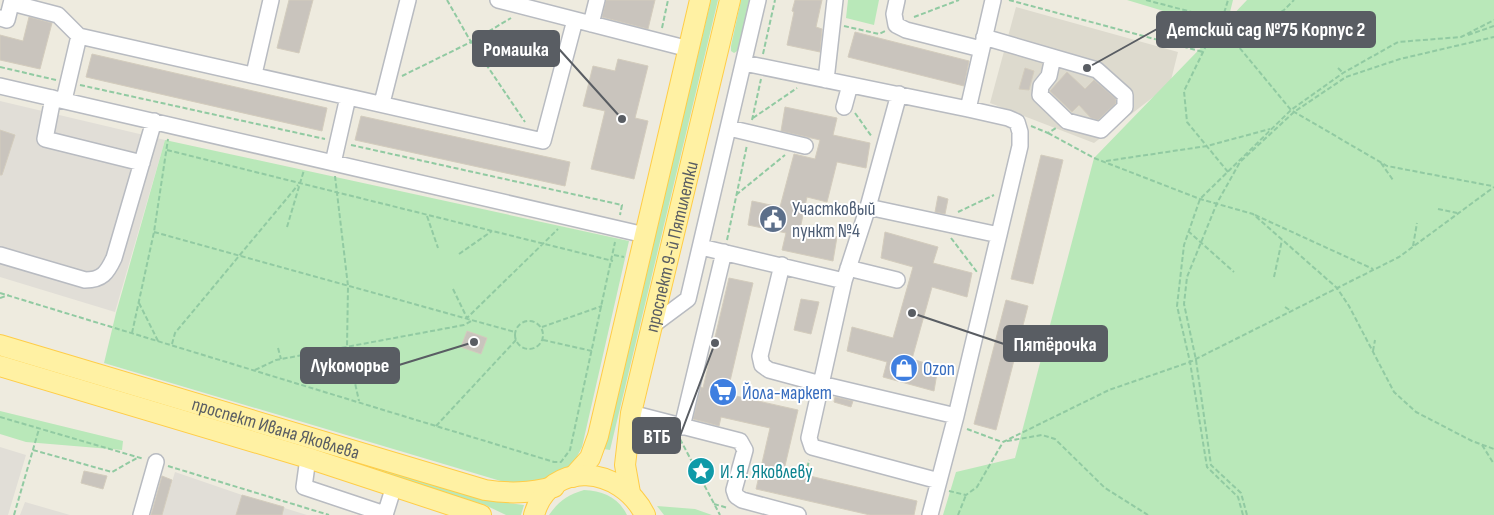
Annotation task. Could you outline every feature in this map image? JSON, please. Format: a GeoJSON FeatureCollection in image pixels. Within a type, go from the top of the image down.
{"type":"FeatureCollection","features":[{"type":"Feature","properties":{"kind":"main road","name":"проспект 9-й Пятилетки"},"geometry":{"type":"LineString","coordinates":[[573,477],[586,466],[596,442],[700,0]]}},
{"type":"Feature","properties":{"kind":"main road","name":"проспект 9-й Пятилетки"},"geometry":{"type":"LineString","coordinates":[[630,493],[624,465],[631,413],[730,0]]}},
{"type":"Feature","properties":{"kind":"main road","name":"проспект Ивана Яковлева"},"geometry":{"type":"LineString","coordinates":[[0,345],[485,490],[510,494],[530,493],[554,487]]}},
{"type":"Feature","properties":{"kind":"main road","name":"проспект Ивана Яковлева"},"geometry":{"type":"LineString","coordinates":[[0,366],[308,458],[481,515]]}},
{"type":"Feature","properties":{"kind":"main road"},"geometry":{"type":"LineString","coordinates":[[534,515],[544,496],[554,487],[573,477],[597,476],[610,480],[630,493],[645,515]]}},
{"type":"Feature","properties":{"kind":"street"},"geometry":{"type":"LineString","coordinates":[[254,74],[271,0]]}},
{"type":"Feature","properties":{"kind":"street"},"geometry":{"type":"LineString","coordinates":[[382,104],[408,0]]}},
{"type":"Feature","properties":{"kind":"street"},"geometry":{"type":"LineString","coordinates":[[498,0],[689,49]]}},
{"type":"Feature","properties":{"kind":"street"},"geometry":{"type":"LineString","coordinates":[[591,24],[597,0]]}},
{"type":"Feature","properties":{"kind":"street"},"geometry":{"type":"LineString","coordinates":[[653,325],[688,299],[758,0]]}},
{"type":"Feature","properties":{"kind":"street"},"geometry":{"type":"LineString","coordinates":[[820,78],[835,0]]}},
{"type":"Feature","properties":{"kind":"street"},"geometry":{"type":"LineString","coordinates":[[898,0],[894,14],[896,25],[906,30],[1053,57],[1097,70],[1125,95],[1125,107],[1101,130],[1067,122],[1040,95],[1041,86],[1049,76],[1053,57]]}},
{"type":"Feature","properties":{"kind":"street"},"geometry":{"type":"LineString","coordinates":[[968,109],[993,0]]}},
{"type":"Feature","properties":{"kind":"street"},"geometry":{"type":"LineString","coordinates":[[0,18],[7,20],[12,1],[58,14],[79,36],[254,74],[543,141],[576,20]]}},
{"type":"Feature","properties":{"kind":"street"},"geometry":{"type":"LineString","coordinates":[[79,36],[68,82],[58,99],[45,139],[142,163]]}},
{"type":"Feature","properties":{"kind":"street"},"geometry":{"type":"LineString","coordinates":[[744,63],[899,94],[1017,122],[1020,132],[1020,146],[988,286],[930,515]]}},
{"type":"Feature","properties":{"kind":"street"},"geometry":{"type":"LineString","coordinates":[[845,104],[850,85]]}},
{"type":"Feature","properties":{"kind":"street"},"geometry":{"type":"LineString","coordinates":[[0,86],[645,235]]}},
{"type":"Feature","properties":{"kind":"street"},"geometry":{"type":"LineString","coordinates":[[899,94],[868,208],[846,275],[809,438],[812,447],[938,485]]}},
{"type":"Feature","properties":{"kind":"street"},"geometry":{"type":"LineString","coordinates":[[334,163],[348,97]]}},
{"type":"Feature","properties":{"kind":"street"},"geometry":{"type":"LineString","coordinates":[[0,255],[85,280],[97,280],[107,273],[114,258],[154,121]]}},
{"type":"Feature","properties":{"kind":"street"},"geometry":{"type":"LineString","coordinates":[[728,128],[801,145]]}},
{"type":"Feature","properties":{"kind":"street"},"geometry":{"type":"LineString","coordinates":[[868,208],[999,235]]}},
{"type":"Feature","properties":{"kind":"street"},"geometry":{"type":"LineString","coordinates":[[701,247],[782,265],[846,275],[897,280]]}},
{"type":"Feature","properties":{"kind":"street"},"geometry":{"type":"LineString","coordinates":[[682,427],[724,252]]}},
{"type":"Feature","properties":{"kind":"street"},"geometry":{"type":"LineString","coordinates":[[782,265],[760,356],[762,365],[769,370],[955,421]]}},
{"type":"Feature","properties":{"kind":"street"},"geometry":{"type":"LineString","coordinates":[[631,413],[740,441],[744,450],[734,490],[736,496],[742,500],[798,515]]}},
{"type":"Feature","properties":{"kind":"street"},"geometry":{"type":"LineString","coordinates":[[308,458],[304,487],[385,514],[394,486]]}},
{"type":"Feature","properties":{"kind":"street"},"geometry":{"type":"LineString","coordinates":[[141,515],[156,462]]}},
{"type":"Feature","properties":{"kind":"path"},"geometry":{"type":"LineString","coordinates":[[447,0],[471,42],[537,140]]}},
{"type":"Feature","properties":{"kind":"path"},"geometry":{"type":"LineString","coordinates":[[659,42],[668,0]]}},
{"type":"Feature","properties":{"kind":"path"},"geometry":{"type":"LineString","coordinates":[[832,23],[879,34],[896,25],[959,0]]}},
{"type":"Feature","properties":{"kind":"path"},"geometry":{"type":"LineString","coordinates":[[1009,0],[1203,52]]}},
{"type":"Feature","properties":{"kind":"path"},"geometry":{"type":"LineString","coordinates":[[1146,0],[1222,20]]}},
{"type":"Feature","properties":{"kind":"path"},"geometry":{"type":"LineString","coordinates":[[1228,0],[1222,20],[1226,31],[1292,111],[1387,166],[1494,186]]}},
{"type":"Feature","properties":{"kind":"path"},"geometry":{"type":"LineString","coordinates":[[1228,172],[1187,122],[1184,91],[1206,46],[1226,31],[1248,27],[1254,30],[1284,10],[1294,0]]}},
{"type":"Feature","properties":{"kind":"path"},"geometry":{"type":"LineString","coordinates":[[387,83],[471,42],[528,8]]}},
{"type":"Feature","properties":{"kind":"path"},"geometry":{"type":"LineString","coordinates":[[1462,37],[1494,20]]}},
{"type":"Feature","properties":{"kind":"path"},"geometry":{"type":"LineString","coordinates":[[1243,515],[1238,497],[1206,467],[1190,362],[1177,306],[1184,245],[1200,199],[1272,128],[1343,73],[1398,42],[1462,37],[1494,26]]}},
{"type":"Feature","properties":{"kind":"path"},"geometry":{"type":"LineString","coordinates":[[1247,515],[1241,493],[1211,465],[1196,360],[1184,304],[1187,277],[1217,203],[1240,162],[1292,111],[1346,77],[1400,59],[1494,37]]}},
{"type":"Feature","properties":{"kind":"path"},"geometry":{"type":"LineString","coordinates":[[0,67],[622,205]]}},
{"type":"Feature","properties":{"kind":"path"},"geometry":{"type":"LineString","coordinates":[[1338,68],[1343,73]]}},
{"type":"Feature","properties":{"kind":"path"},"geometry":{"type":"LineString","coordinates":[[752,119],[820,78]]}},
{"type":"Feature","properties":{"kind":"path"},"geometry":{"type":"LineString","coordinates":[[845,104],[883,152]]}},
{"type":"Feature","properties":{"kind":"path"},"geometry":{"type":"LineString","coordinates":[[1017,122],[1048,133],[1104,162],[1200,199],[1253,214],[1374,269]]}},
{"type":"Feature","properties":{"kind":"path"},"geometry":{"type":"LineString","coordinates":[[1048,133],[1067,122]]}},
{"type":"Feature","properties":{"kind":"path"},"geometry":{"type":"LineString","coordinates":[[1104,162],[1207,146],[1272,128]]}},
{"type":"Feature","properties":{"kind":"path"},"geometry":{"type":"LineString","coordinates":[[736,195],[801,145]]}},
{"type":"Feature","properties":{"kind":"path"},"geometry":{"type":"LineString","coordinates":[[0,293],[554,462],[561,462],[570,450],[612,261],[298,185],[167,150],[154,232],[132,333]]}},
{"type":"Feature","properties":{"kind":"path"},"geometry":{"type":"LineString","coordinates":[[287,227],[298,185],[310,158]]}},
{"type":"Feature","properties":{"kind":"path"},"geometry":{"type":"LineString","coordinates":[[1381,162],[1393,180]]}},
{"type":"Feature","properties":{"kind":"path"},"geometry":{"type":"LineString","coordinates":[[334,163],[348,286],[346,347],[359,402]]}},
{"type":"Feature","properties":{"kind":"path"},"geometry":{"type":"LineString","coordinates":[[172,345],[175,333],[298,185]]}},
{"type":"Feature","properties":{"kind":"path"},"geometry":{"type":"LineString","coordinates":[[958,515],[966,495],[977,487],[1003,442],[1108,390],[1196,360],[1398,257],[1494,186]]}},
{"type":"Feature","properties":{"kind":"path"},"geometry":{"type":"LineString","coordinates":[[988,286],[938,222],[1010,188]]}},
{"type":"Feature","properties":{"kind":"path"},"geometry":{"type":"LineString","coordinates":[[1438,209],[1458,213]]}},
{"type":"Feature","properties":{"kind":"path"},"geometry":{"type":"LineString","coordinates":[[1253,214],[1337,288],[1350,306],[1394,392],[1416,412],[1494,449]]}},
{"type":"Feature","properties":{"kind":"path"},"geometry":{"type":"LineString","coordinates":[[428,216],[438,248]]}},
{"type":"Feature","properties":{"kind":"path"},"geometry":{"type":"LineString","coordinates":[[1413,246],[1417,223]]}},
{"type":"Feature","properties":{"kind":"path"},"geometry":{"type":"LineString","coordinates":[[467,318],[541,243],[558,229]]}},
{"type":"Feature","properties":{"kind":"path"},"geometry":{"type":"LineString","coordinates":[[459,254],[492,231]]}},
{"type":"Feature","properties":{"kind":"path"},"geometry":{"type":"LineString","coordinates":[[1188,231],[1234,272]]}},
{"type":"Feature","properties":{"kind":"path"},"geometry":{"type":"LineString","coordinates":[[154,232],[515,332]]}},
{"type":"Feature","properties":{"kind":"path"},"geometry":{"type":"LineString","coordinates":[[1274,277],[1282,240]]}},
{"type":"Feature","properties":{"kind":"path"},"geometry":{"type":"LineString","coordinates":[[614,255],[626,258]]}},
{"type":"Feature","properties":{"kind":"path"},"geometry":{"type":"LineString","coordinates":[[453,289],[467,318]]}},
{"type":"Feature","properties":{"kind":"path"},"geometry":{"type":"LineString","coordinates":[[0,298],[9,295]]}},
{"type":"Feature","properties":{"kind":"path"},"geometry":{"type":"LineString","coordinates":[[138,301],[158,341]]}},
{"type":"Feature","properties":{"kind":"path"},"geometry":{"type":"LineString","coordinates":[[542,327],[602,306]]}},
{"type":"Feature","properties":{"kind":"path"},"geometry":{"type":"LineString","coordinates":[[1285,307],[1291,311]]}},
{"type":"Feature","properties":{"kind":"path"},"geometry":{"type":"LineString","coordinates":[[255,370],[281,359],[464,326],[473,320]]}},
{"type":"Feature","properties":{"kind":"path"},"geometry":{"type":"LineString","coordinates":[[524,321],[534,321],[542,327],[543,340],[532,349],[522,348],[516,340],[515,332],[524,321]]}},
{"type":"Feature","properties":{"kind":"path"},"geometry":{"type":"LineString","coordinates":[[436,426],[516,340]]}},
{"type":"Feature","properties":{"kind":"path"},"geometry":{"type":"LineString","coordinates":[[543,340],[592,351]]}},
{"type":"Feature","properties":{"kind":"path"},"geometry":{"type":"LineString","coordinates":[[1372,351],[1375,340]]}},
{"type":"Feature","properties":{"kind":"path"},"geometry":{"type":"LineString","coordinates":[[278,348],[281,359]]}},
{"type":"Feature","properties":{"kind":"path"},"geometry":{"type":"LineString","coordinates":[[955,421],[1003,442],[1042,434],[1055,439],[1110,492],[1148,515]]}},
{"type":"Feature","properties":{"kind":"path"},"geometry":{"type":"LineString","coordinates":[[682,427],[680,440],[720,515]]}},
{"type":"Feature","properties":{"kind":"path"},"geometry":{"type":"LineString","coordinates":[[14,515],[38,429]]}},
{"type":"Feature","properties":{"kind":"path"},"geometry":{"type":"LineString","coordinates":[[1482,444],[1494,464]]}},
{"type":"Feature","properties":{"kind":"path"},"geometry":{"type":"LineString","coordinates":[[33,450],[112,472],[137,457]]}},
{"type":"Feature","properties":{"kind":"path"},"geometry":{"type":"LineString","coordinates":[[938,485],[966,495]]}},
{"type":"Feature","properties":{"kind":"path"},"geometry":{"type":"LineString","coordinates":[[1110,492],[1113,488]]}},
{"type":"Feature","properties":{"kind":"shaded area"},"geometry":{"type":"Polygon","coordinates":[[[1016,7],[1178,52],[1170,84],[1094,143],[990,103],[1016,7]]]}},
{"type":"Feature","properties":{"kind":"shaded area"},"geometry":{"type":"Polygon","coordinates":[[[0,101],[165,140],[115,312],[0,277],[0,101]]]}},
{"type":"Feature","properties":{"kind":"shaded area"},"geometry":{"type":"Polygon","coordinates":[[[0,447],[26,455],[8,515],[0,515],[0,447]]]}},
{"type":"Feature","properties":{"kind":"shaded area"},"geometry":{"type":"Polygon","coordinates":[[[175,472],[242,495],[307,515],[162,515],[175,472]]]}},
{"type":"Feature","properties":{"kind":"shaded area"},"geometry":{"type":"Polygon","coordinates":[[[25,502],[70,515],[20,515],[25,502]]]}},
{"type":"Feature","properties":{"kind":"green space"},"geometry":{"type":"Polygon","coordinates":[[[711,0],[718,0],[610,450],[604,449],[711,0]]]}},
{"type":"Feature","properties":{"kind":"green space"},"geometry":{"type":"Polygon","coordinates":[[[741,0],[751,0],[739,50],[734,53],[731,51],[731,46],[741,0]]]}},
{"type":"Feature","properties":{"kind":"green space"},"geometry":{"type":"Polygon","coordinates":[[[848,0],[879,0],[874,25],[846,18],[848,0]]]}},
{"type":"Feature","properties":{"kind":"green space"},"geometry":{"type":"Polygon","coordinates":[[[1127,0],[1233,0],[1228,20],[1247,0],[1494,0],[1494,515],[943,515],[956,472],[1015,458],[1094,158],[1220,28],[1127,0]]]}},
{"type":"Feature","properties":{"kind":"green space"},"geometry":{"type":"Polygon","coordinates":[[[165,140],[629,241],[582,447],[568,474],[543,488],[511,484],[104,363],[116,313],[165,140]]]}},
{"type":"Feature","properties":{"kind":"green space"},"geometry":{"type":"Polygon","coordinates":[[[0,355],[485,500],[524,505],[521,515],[506,515],[485,505],[0,360],[0,355]]]}},
{"type":"Feature","properties":{"kind":"green space"},"geometry":{"type":"Polygon","coordinates":[[[0,411],[123,441],[122,450],[26,442],[0,434],[0,411]]]}},
{"type":"Feature","properties":{"kind":"green space"},"geometry":{"type":"Polygon","coordinates":[[[584,490],[609,496],[619,504],[627,515],[549,515],[564,499],[584,490]]]}},
{"type":"Feature","properties":{"kind":"green space"},"geometry":{"type":"Polygon","coordinates":[[[657,506],[695,509],[712,515],[664,515],[657,506]]]}},
{"type":"Feature","properties":{"kind":"building"},"geometry":{"type":"Polygon","coordinates":[[[289,0],[313,0],[299,53],[277,48],[289,0]]]}},
{"type":"Feature","properties":{"kind":"building"},"geometry":{"type":"Polygon","coordinates":[[[606,0],[655,0],[648,29],[602,17],[606,0]]]}},
{"type":"Feature","properties":{"kind":"building"},"geometry":{"type":"Polygon","coordinates":[[[795,0],[822,0],[816,27],[822,29],[820,52],[787,45],[795,0]]]}},
{"type":"Feature","properties":{"kind":"building"},"geometry":{"type":"Polygon","coordinates":[[[29,17],[52,23],[40,69],[0,60],[0,35],[23,41],[29,17]]]}},
{"type":"Feature","properties":{"kind":"building"},"geometry":{"type":"Polygon","coordinates":[[[855,32],[969,61],[964,86],[848,57],[855,32]]]}},
{"type":"Feature","properties":{"kind":"building"},"geometry":{"type":"Polygon","coordinates":[[[92,54],[327,108],[322,131],[86,77],[92,54]]]}},
{"type":"Feature","properties":{"kind":"building"},"geometry":{"type":"Polygon","coordinates":[[[618,59],[648,66],[635,118],[648,121],[634,179],[591,169],[605,111],[583,106],[593,66],[615,71],[618,59]]]}},
{"type":"Feature","properties":{"kind":"building"},"geometry":{"type":"Polygon","coordinates":[[[1025,68],[1034,71],[1029,90],[1019,89],[1025,68]]]}},
{"type":"Feature","properties":{"kind":"building"},"geometry":{"type":"Polygon","coordinates":[[[1067,72],[1085,89],[1094,80],[1116,99],[1116,103],[1098,120],[1091,118],[1079,105],[1072,112],[1050,91],[1067,72]]]}},
{"type":"Feature","properties":{"kind":"building"},"geometry":{"type":"Polygon","coordinates":[[[785,107],[837,118],[833,135],[870,143],[866,168],[837,162],[827,202],[807,197],[800,229],[837,237],[833,261],[782,250],[786,233],[748,225],[752,201],[780,207],[794,154],[815,159],[820,140],[781,131],[785,107]]]}},
{"type":"Feature","properties":{"kind":"building"},"geometry":{"type":"Polygon","coordinates":[[[361,116],[570,162],[565,186],[355,140],[361,116]]]}},
{"type":"Feature","properties":{"kind":"building"},"geometry":{"type":"Polygon","coordinates":[[[0,130],[15,135],[2,175],[0,175],[0,130]]]}},
{"type":"Feature","properties":{"kind":"building"},"geometry":{"type":"Polygon","coordinates":[[[1041,155],[1063,160],[1033,284],[1011,279],[1041,155]]]}},
{"type":"Feature","properties":{"kind":"building"},"geometry":{"type":"Polygon","coordinates":[[[938,196],[948,199],[945,214],[935,212],[938,196]]]}},
{"type":"Feature","properties":{"kind":"building"},"geometry":{"type":"Polygon","coordinates":[[[885,232],[938,247],[933,263],[972,273],[967,297],[932,287],[912,359],[938,367],[934,391],[883,377],[887,362],[847,351],[852,327],[893,338],[913,267],[881,258],[885,232]]]}},
{"type":"Feature","properties":{"kind":"building"},"geometry":{"type":"Polygon","coordinates":[[[729,278],[753,283],[727,394],[798,410],[784,470],[917,501],[914,515],[870,515],[756,489],[770,428],[721,417],[719,426],[693,419],[701,387],[703,388],[729,278]]]}},
{"type":"Feature","properties":{"kind":"building"},"geometry":{"type":"Polygon","coordinates":[[[801,299],[819,302],[811,334],[794,330],[801,299]]]}},
{"type":"Feature","properties":{"kind":"building"},"geometry":{"type":"Polygon","coordinates":[[[1006,300],[1028,306],[996,430],[974,424],[1006,300]]]}},
{"type":"Feature","properties":{"kind":"building"},"geometry":{"type":"Polygon","coordinates":[[[467,331],[487,338],[481,354],[461,347],[467,331]]]}},
{"type":"Feature","properties":{"kind":"building"},"geometry":{"type":"Polygon","coordinates":[[[835,397],[853,401],[851,407],[834,402],[835,397]]]}},
{"type":"Feature","properties":{"kind":"building"},"geometry":{"type":"Polygon","coordinates":[[[84,471],[107,476],[103,489],[81,483],[84,471]]]}},
{"type":"Feature","properties":{"kind":"building"},"geometry":{"type":"Polygon","coordinates":[[[162,476],[172,480],[162,515],[151,515],[162,476]]]}},
{"type":"Feature","properties":{"kind":"building"},"geometry":{"type":"Polygon","coordinates":[[[242,495],[284,507],[282,515],[236,515],[242,495]]]}},
{"type":"Feature","properties":{"kind":"place","name":"Детский сад №75 Корпус 2"},"geometry":{"type":"Point","coordinates":[1087,68]}},
{"type":"Feature","properties":{"kind":"place","name":"Ромашка"},"geometry":{"type":"Point","coordinates":[622,119]}},
{"type":"Feature","properties":{"kind":"place","name":"Участковый пункт №4"},"geometry":{"type":"Point","coordinates":[773,219]}},
{"type":"Feature","properties":{"kind":"place","name":"Пятёрочка"},"geometry":{"type":"Point","coordinates":[912,313]}},
{"type":"Feature","properties":{"kind":"place","name":"Лукоморье"},"geometry":{"type":"Point","coordinates":[474,342]}},
{"type":"Feature","properties":{"kind":"place","name":"ВТБ"},"geometry":{"type":"Point","coordinates":[715,343]}},
{"type":"Feature","properties":{"kind":"place","name":"Ozon"},"geometry":{"type":"Point","coordinates":[904,368]}},
{"type":"Feature","properties":{"kind":"place","name":"Йола-маркет"},"geometry":{"type":"Point","coordinates":[723,392]}},
{"type":"Feature","properties":{"kind":"place","name":"И. Я. Яковлеву"},"geometry":{"type":"Point","coordinates":[701,471]}}]}
